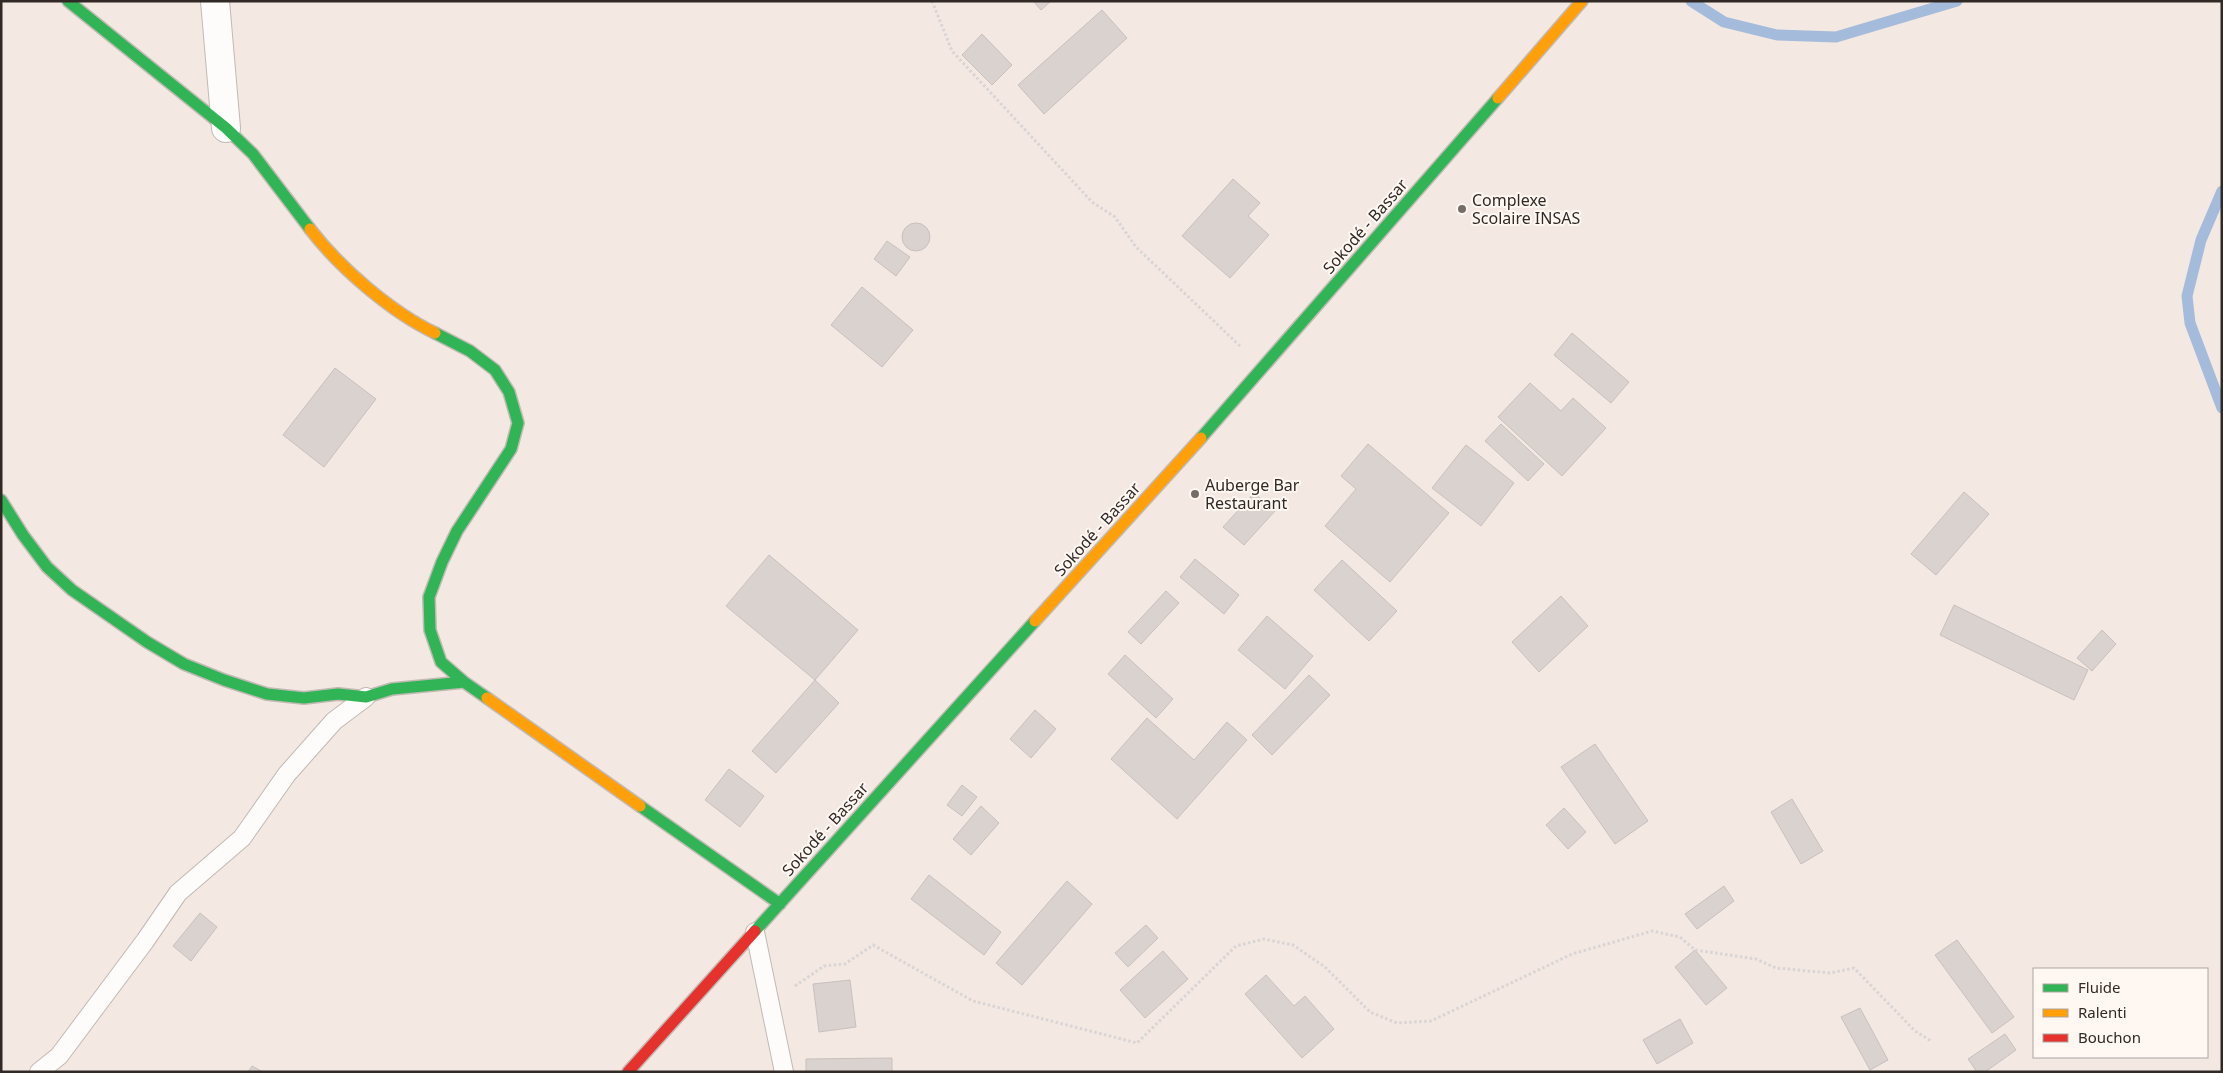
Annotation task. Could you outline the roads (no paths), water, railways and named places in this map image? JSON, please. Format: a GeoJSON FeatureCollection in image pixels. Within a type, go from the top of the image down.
{"type":"FeatureCollection","features":[{"type":"Feature","properties":{"kind":"street"},"geometry":{"type":"LineString","coordinates":[[68,1],[226,128],[253,154],[313,233],[347,269],[388,303],[428,330],[470,351],[495,370],[509,392],[518,423],[511,449],[457,530],[442,562],[429,597],[430,630],[441,662],[464,682],[780,904]]}},
{"type":"Feature","properties":{"kind":"street"},"geometry":{"type":"LineString","coordinates":[[216,1],[226,128]]}},
{"type":"Feature","properties":{"kind":"street","name":"Sokodé - Bassar"},"geometry":{"type":"LineString","coordinates":[[628,1072],[1263,369],[1582,1]]}},
{"type":"Feature","properties":{"kind":"street"},"geometry":{"type":"LineString","coordinates":[[1,500],[23,535],[47,567],[72,590],[140,637],[184,664],[224,680],[267,694],[304,698],[338,694],[366,697],[392,690],[464,682]]}},
{"type":"Feature","properties":{"kind":"lane"},"geometry":{"type":"LineString","coordinates":[[39,1072],[59,1056],[145,941],[178,893],[242,838],[287,774],[334,721],[366,697]]}},
{"type":"Feature","properties":{"kind":"lane"},"geometry":{"type":"LineString","coordinates":[[755,932],[784,1072]]}},
{"type":"Feature","properties":{"kind":"waterway"},"geometry":{"type":"LineString","coordinates":[[1691,1],[1724,22],[1777,35],[1836,37],[1957,1]]}},
{"type":"Feature","properties":{"kind":"waterway"},"geometry":{"type":"LineString","coordinates":[[2222,191],[2201,240],[2187,296],[2190,323],[2222,408]]}},
{"type":"Feature","properties":{"kind":"place","name":"Complexe Scolaire INSAS"},"geometry":{"type":"Point","coordinates":[1462,209]}},
{"type":"Feature","properties":{"kind":"place","name":"Auberge Bar Restaurant"},"geometry":{"type":"Point","coordinates":[1195,494]}}]}
